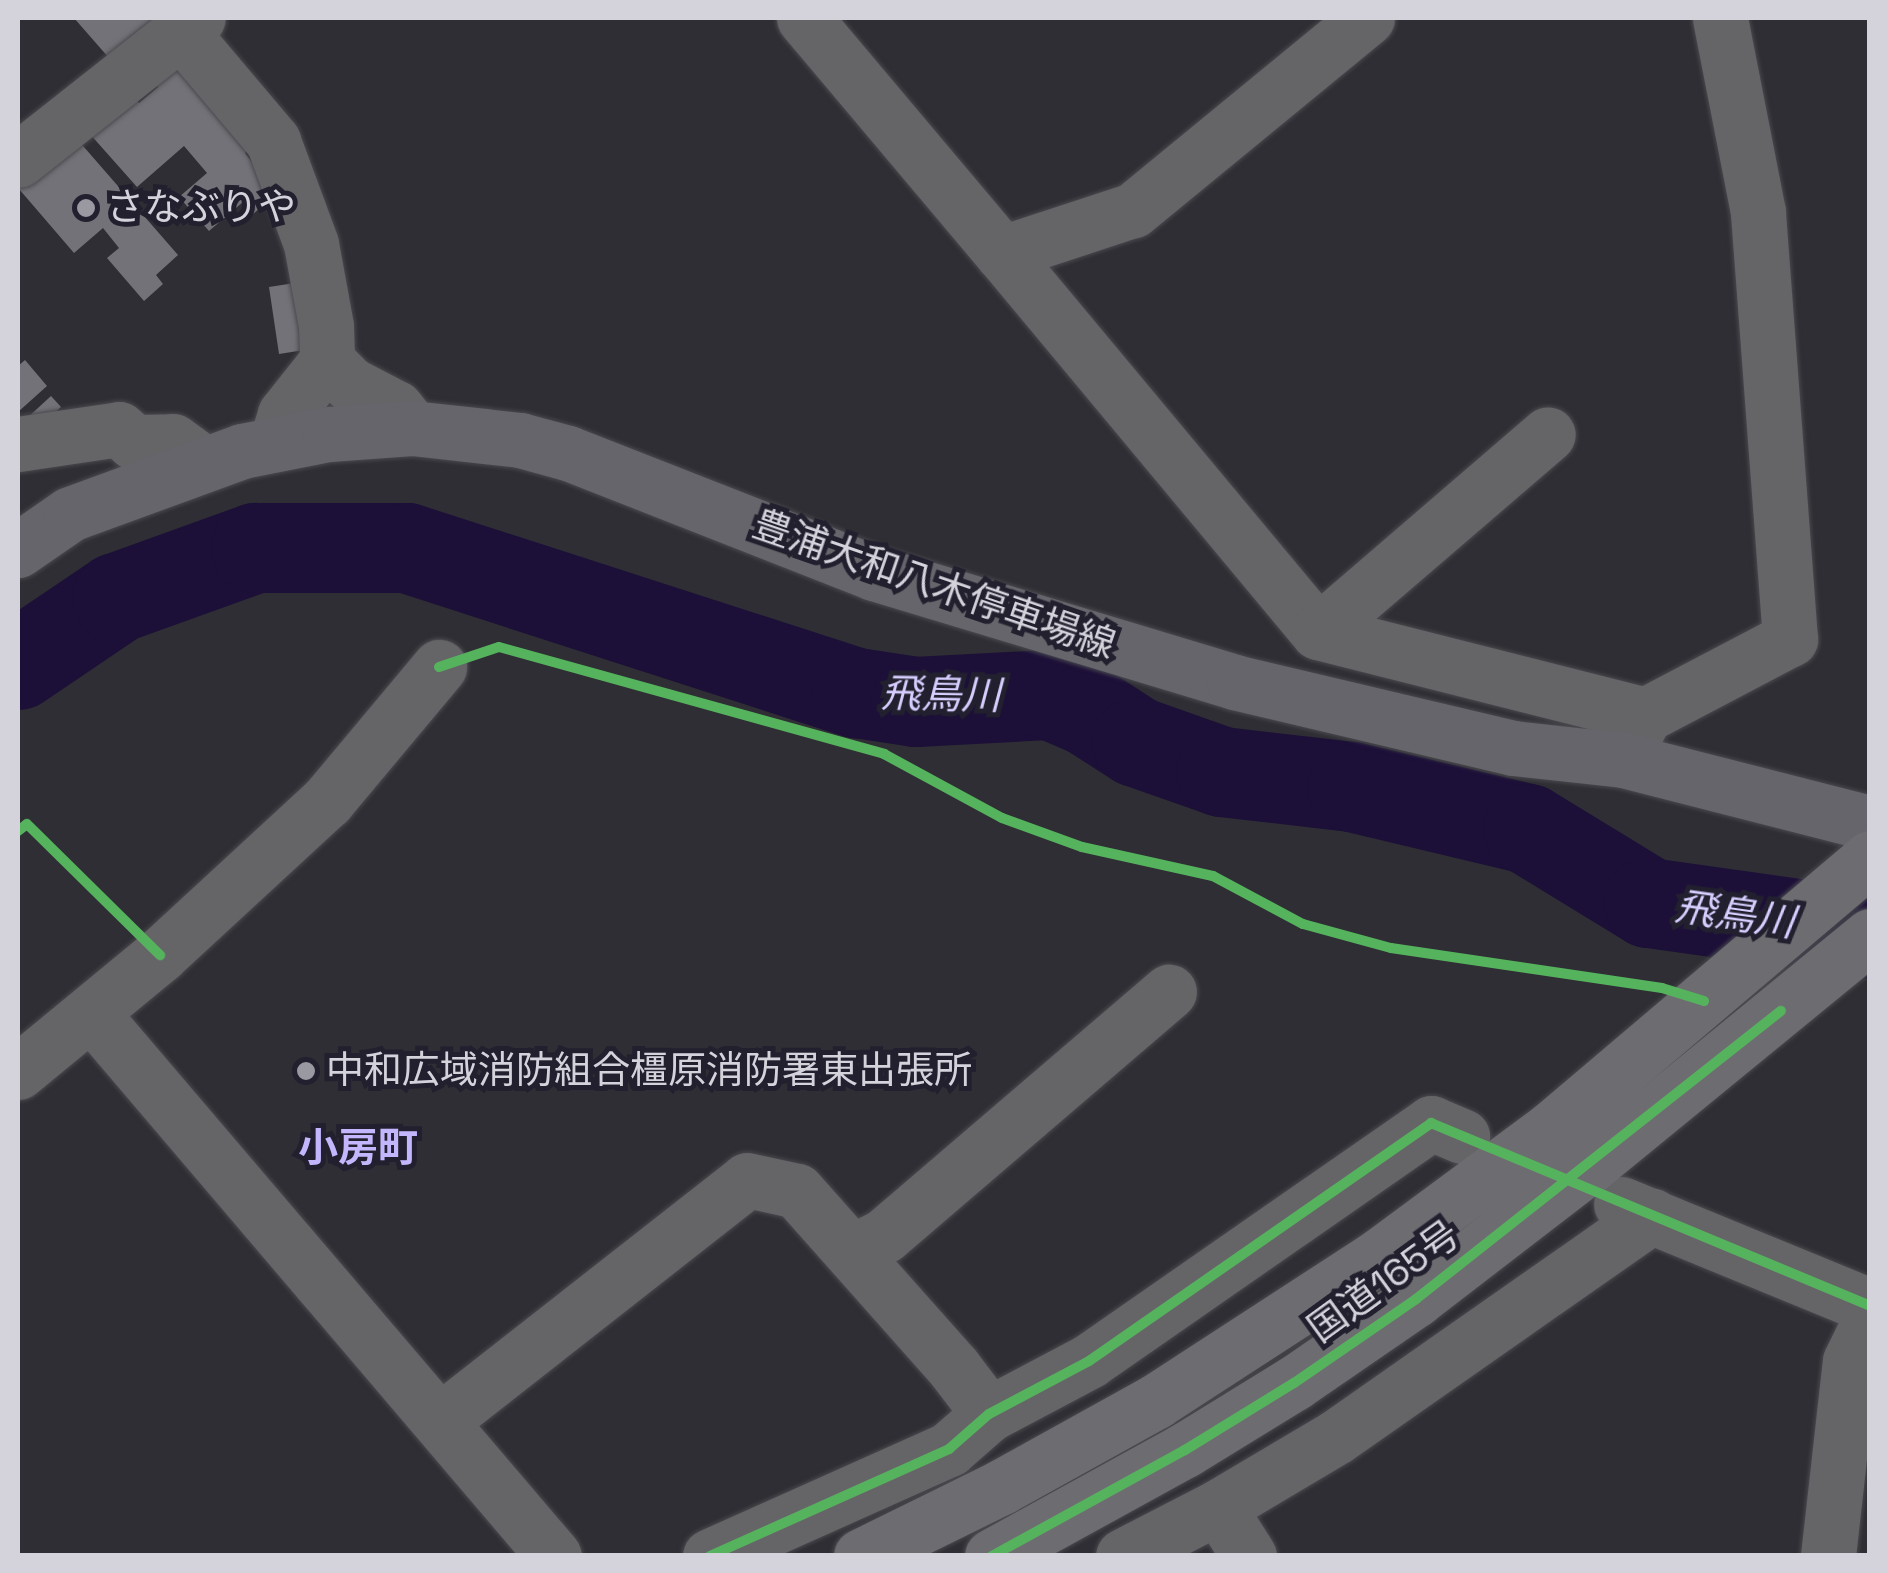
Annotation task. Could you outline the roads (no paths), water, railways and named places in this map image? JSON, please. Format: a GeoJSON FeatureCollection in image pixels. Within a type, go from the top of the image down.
{"type":"FeatureCollection","features":[{"type":"Feature","properties":{"kind":"highway","name":"国道165号"},"geometry":{"type":"LineString","coordinates":[[861,1556],[1053,1458],[1265,1333],[1379,1256],[1552,1128],[1869,858]]}},
{"type":"Feature","properties":{"kind":"highway","name":"国道165号"},"geometry":{"type":"LineString","coordinates":[[992,1556],[1185,1450],[1294,1383],[1416,1299],[1870,936]]}},
{"type":"Feature","properties":{"kind":"main road","name":"豊浦大和八木停車場線"},"geometry":{"type":"LineString","coordinates":[[18,550],[70,514],[205,464],[276,444],[330,434],[412,428],[520,440],[568,453],[874,573],[1234,682],[1513,748],[1634,737],[1870,823]]}},
{"type":"Feature","properties":{"kind":"street"},"geometry":{"type":"LineString","coordinates":[[804,18],[1318,632],[1634,737],[1790,639],[1758,212],[1720,18]]}},
{"type":"Feature","properties":{"kind":"street"},"geometry":{"type":"LineString","coordinates":[[1002,253],[1134,210],[1367,18]]}},
{"type":"Feature","properties":{"kind":"street"},"geometry":{"type":"LineString","coordinates":[[18,160],[190,25],[273,141],[311,244],[326,326],[327,361],[285,414],[276,444]]}},
{"type":"Feature","properties":{"kind":"street"},"geometry":{"type":"LineString","coordinates":[[327,361],[350,384],[396,408],[412,428]]}},
{"type":"Feature","properties":{"kind":"street"},"geometry":{"type":"LineString","coordinates":[[18,444],[119,429],[134,442],[173,441],[205,464]]}},
{"type":"Feature","properties":{"kind":"street"},"geometry":{"type":"LineString","coordinates":[[1318,632],[1548,434]]}},
{"type":"Feature","properties":{"kind":"street"},"geometry":{"type":"LineString","coordinates":[[18,1072],[92,1014],[326,801],[439,667]]}},
{"type":"Feature","properties":{"kind":"street"},"geometry":{"type":"LineString","coordinates":[[852,1252],[884,1235],[1169,992]]}},
{"type":"Feature","properties":{"kind":"street"},"geometry":{"type":"LineString","coordinates":[[92,1014],[554,1556]]}},
{"type":"Feature","properties":{"kind":"street"},"geometry":{"type":"LineString","coordinates":[[710,1556],[949,1449],[989,1414],[1088,1361],[1431,1123],[1462,1136]]}},
{"type":"Feature","properties":{"kind":"street"},"geometry":{"type":"LineString","coordinates":[[440,1422],[746,1180],[797,1191],[989,1414]]}},
{"type":"Feature","properties":{"kind":"street"},"geometry":{"type":"LineString","coordinates":[[1123,1556],[1218,1507],[1336,1437],[1637,1210],[1870,1306]]}},
{"type":"Feature","properties":{"kind":"street"},"geometry":{"type":"LineString","coordinates":[[1828,1556],[1850,1362],[1870,1320]]}},
{"type":"Feature","properties":{"kind":"street"},"geometry":{"type":"LineString","coordinates":[[1218,1507],[1249,1556]]}},
{"type":"Feature","properties":{"kind":"waterway","name":"飛鳥川"},"geometry":{"type":"LineString","coordinates":[[18,665],[117,598],[256,548],[407,548],[857,693],[916,702],[1051,695],[1087,710],[1137,742],[1222,772],[1352,787],[1528,829],[1649,903],[1870,934]]}},
{"type":"Feature","properties":{"kind":"place","name":"さなぶりや"},"geometry":{"type":"Point","coordinates":[86,208]}},
{"type":"Feature","properties":{"kind":"place","name":"中和広域消防組合橿原消防署東出張所"},"geometry":{"type":"Point","coordinates":[306,1071]}},
{"type":"Feature","properties":{"kind":"district","name":"小房町"},"geometry":{"type":"Point","coordinates":[358,1148]}}]}
